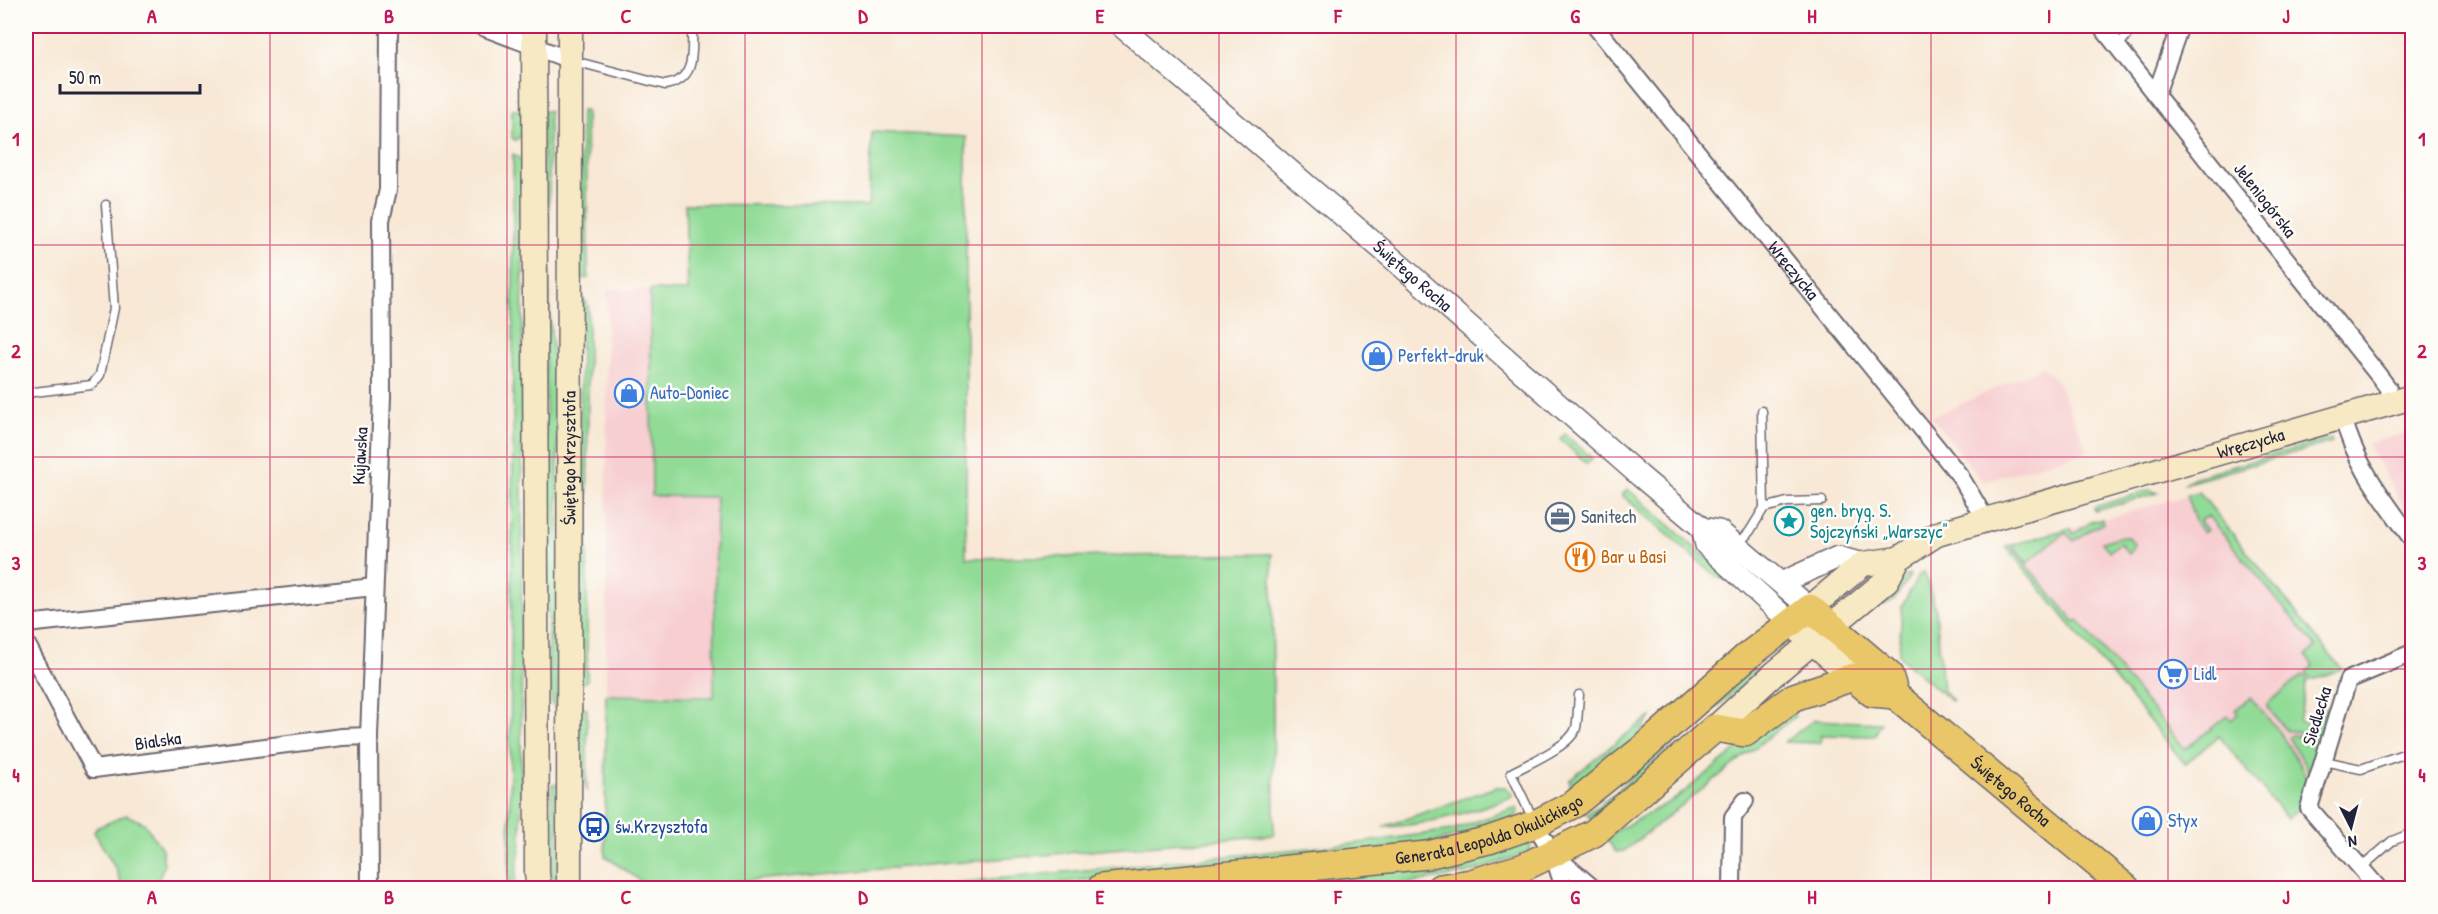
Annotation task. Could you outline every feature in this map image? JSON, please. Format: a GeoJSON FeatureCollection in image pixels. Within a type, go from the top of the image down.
{"type":"FeatureCollection","features":[{"type":"Feature","properties":{"kind":"main road","name":"Świętego Krzysztofa"},"geometry":{"type":"LineString","coordinates":[[569,888],[570,26]]}},
{"type":"Feature","properties":{"kind":"main road","name":"Świętego Krzysztofa"},"geometry":{"type":"LineString","coordinates":[[534,36],[535,884]]}},
{"type":"Feature","properties":{"kind":"main road","name":"Wręczycka"},"geometry":{"type":"LineString","coordinates":[[1863,564],[1898,559],[1937,534],[2402,400]]}},
{"type":"Feature","properties":{"kind":"main road","name":"Wręczycka"},"geometry":{"type":"LineString","coordinates":[[1822,635],[1887,580],[1898,559]]}},
{"type":"Feature","properties":{"kind":"main road"},"geometry":{"type":"LineString","coordinates":[[1800,616],[1863,564]]}},
{"type":"Feature","properties":{"kind":"main road","name":"Świętego Rocha"},"geometry":{"type":"LineString","coordinates":[[1800,616],[1822,635],[1889,675],[1895,694],[2126,888]]}},
{"type":"Feature","properties":{"kind":"main road","name":"Generała Leopolda Okulickiego"},"geometry":{"type":"LineString","coordinates":[[1101,888],[1427,855],[1489,840],[1535,824],[1574,804],[1645,747],[1745,658],[1800,616]]}},
{"type":"Feature","properties":{"kind":"main road"},"geometry":{"type":"LineString","coordinates":[[1440,888],[1500,875],[1553,854],[1593,833],[1774,674],[1822,635]]}},
{"type":"Feature","properties":{"kind":"main road","name":"Świętego Rocha"},"geometry":{"type":"LineString","coordinates":[[1822,635],[1853,677],[1872,693],[1895,694]]}},
{"type":"Feature","properties":{"kind":"main road"},"geometry":{"type":"LineString","coordinates":[[1715,728],[1745,733],[1794,697],[1853,677]]}},
{"type":"Feature","properties":{"kind":"street","name":"Kujawska"},"geometry":{"type":"LineString","coordinates":[[370,888],[369,736],[382,397],[381,220],[388,190],[388,26]]}},
{"type":"Feature","properties":{"kind":"street"},"geometry":{"type":"LineString","coordinates":[[480,26],[534,36],[570,60]]}},
{"type":"Feature","properties":{"kind":"street","name":"Świętego Rocha"},"geometry":{"type":"LineString","coordinates":[[1121,26],[1702,528],[1719,531],[1780,583],[1800,616]]}},
{"type":"Feature","properties":{"kind":"street","name":"Wręczycka"},"geometry":{"type":"LineString","coordinates":[[1595,26],[1960,476],[1986,520]]}},
{"type":"Feature","properties":{"kind":"street","name":"Jeleniogórska"},"geometry":{"type":"LineString","coordinates":[[2101,26],[2122,41],[2156,94],[2388,388],[2402,400]]}},
{"type":"Feature","properties":{"kind":"street"},"geometry":{"type":"LineString","coordinates":[[2156,94],[2180,26]]}},
{"type":"Feature","properties":{"kind":"street"},"geometry":{"type":"LineString","coordinates":[[2343,417],[2349,442],[2360,466],[2412,539]]}},
{"type":"Feature","properties":{"kind":"street","name":"Świętego Rocha"},"geometry":{"type":"LineString","coordinates":[[1702,528],[1706,545],[1800,616]]}},
{"type":"Feature","properties":{"kind":"street"},"geometry":{"type":"LineString","coordinates":[[1780,583],[1838,557],[1863,564]]}},
{"type":"Feature","properties":{"kind":"street"},"geometry":{"type":"LineString","coordinates":[[26,624],[374,587]]}},
{"type":"Feature","properties":{"kind":"street","name":"Bialska"},"geometry":{"type":"LineString","coordinates":[[26,643],[94,769],[331,738],[369,736]]}},
{"type":"Feature","properties":{"kind":"street","name":"Siedlecka"},"geometry":{"type":"LineString","coordinates":[[2378,888],[2309,808],[2348,680],[2412,653]]}},
{"type":"Feature","properties":{"kind":"street"},"geometry":{"type":"LineString","coordinates":[[1732,888],[1733,816],[1745,801]]}},
{"type":"Feature","properties":{"kind":"street"},"geometry":{"type":"LineString","coordinates":[[1535,824],[1553,854],[1564,888]]}},
{"type":"Feature","properties":{"kind":"street"},"geometry":{"type":"LineString","coordinates":[[1553,854],[1593,888]]}},
{"type":"Feature","properties":{"kind":"lane"},"geometry":{"type":"LineString","coordinates":[[570,60],[665,85],[677,83],[685,76],[690,66],[692,26]]}},
{"type":"Feature","properties":{"kind":"lane"},"geometry":{"type":"LineString","coordinates":[[26,393],[92,385],[100,375],[114,308],[106,205]]}},
{"type":"Feature","properties":{"kind":"lane"},"geometry":{"type":"LineString","coordinates":[[1737,546],[1750,531],[1764,508],[1762,411]]}},
{"type":"Feature","properties":{"kind":"lane"},"geometry":{"type":"LineString","coordinates":[[1764,508],[1787,502],[1822,501]]}},
{"type":"Feature","properties":{"kind":"lane"},"geometry":{"type":"LineString","coordinates":[[1535,824],[1511,773],[1559,746],[1572,735],[1576,728],[1579,695]]}},
{"type":"Feature","properties":{"kind":"lane","name":"Siedlecka"},"geometry":{"type":"LineString","coordinates":[[2324,761],[2361,769],[2412,752]]}},
{"type":"Feature","properties":{"kind":"lane"},"geometry":{"type":"LineString","coordinates":[[2361,868],[2392,841],[2412,833]]}},
{"type":"Feature","properties":{"kind":"shaded area","name":"Auto-Doniec"},"geometry":{"type":"Polygon","coordinates":[[[607,290],[650,290],[652,496],[716,497],[714,698],[606,695],[607,290]]]}},
{"type":"Feature","properties":{"kind":"shaded area"},"geometry":{"type":"Polygon","coordinates":[[[2043,367],[2058,383],[2088,451],[1983,482],[1932,417],[2043,367]]]}},
{"type":"Feature","properties":{"kind":"shaded area"},"geometry":{"type":"Polygon","coordinates":[[[2412,431],[2412,521],[2367,444],[2412,431]]]}},
{"type":"Feature","properties":{"kind":"shaded area"},"geometry":{"type":"Polygon","coordinates":[[[2199,492],[2329,653],[2306,681],[2297,722],[2310,726],[2287,819],[2219,736],[2185,764],[2006,547],[2199,492]]]}},
{"type":"Feature","properties":{"kind":"green space"},"geometry":{"type":"Polygon","coordinates":[[[512,110],[523,110],[523,135],[515,140],[512,138],[512,110]]]}},
{"type":"Feature","properties":{"kind":"green space"},"geometry":{"type":"Polygon","coordinates":[[[543,111],[549,111],[549,308],[558,413],[558,705],[552,705],[548,639],[543,111]]]}},
{"type":"Feature","properties":{"kind":"green space"},"geometry":{"type":"Polygon","coordinates":[[[581,111],[586,111],[588,278],[580,278],[581,111]]]}},
{"type":"Feature","properties":{"kind":"green space"},"geometry":{"type":"Polygon","coordinates":[[[872,132],[966,137],[966,558],[1272,554],[1274,835],[662,888],[651,888],[605,856],[606,695],[714,697],[716,497],[652,496],[650,290],[688,291],[685,204],[868,206],[872,132]]]}},
{"type":"Feature","properties":{"kind":"green space"},"geometry":{"type":"Polygon","coordinates":[[[513,154],[523,165],[521,841],[514,887],[509,885],[513,154]]]}},
{"type":"Feature","properties":{"kind":"green space"},"geometry":{"type":"Polygon","coordinates":[[[581,298],[588,306],[587,681],[579,685],[581,298]]]}},
{"type":"Feature","properties":{"kind":"green space"},"geometry":{"type":"Polygon","coordinates":[[[1565,434],[1592,458],[1587,464],[1560,439],[1565,434]]]}},
{"type":"Feature","properties":{"kind":"green space"},"geometry":{"type":"Polygon","coordinates":[[[2331,438],[2332,442],[2184,484],[2193,478],[2331,438]]]}},
{"type":"Feature","properties":{"kind":"green space"},"geometry":{"type":"Polygon","coordinates":[[[1628,489],[1726,575],[1722,579],[1717,577],[1622,495],[1628,489]]]}},
{"type":"Feature","properties":{"kind":"green space"},"geometry":{"type":"Polygon","coordinates":[[[2150,490],[2158,493],[2095,511],[2094,507],[2150,490]]]}},
{"type":"Feature","properties":{"kind":"green space"},"geometry":{"type":"Polygon","coordinates":[[[2199,492],[2342,669],[2312,680],[2306,672],[2313,666],[2306,656],[2316,647],[2208,516],[2200,521],[2207,530],[2203,533],[2196,523],[2186,495],[2199,492]]]}},
{"type":"Feature","properties":{"kind":"green space"},"geometry":{"type":"Polygon","coordinates":[[[2103,519],[2104,523],[2074,541],[2065,532],[2027,563],[2012,545],[2070,528],[2074,534],[2091,522],[2103,519]]]}},
{"type":"Feature","properties":{"kind":"green space"},"geometry":{"type":"Polygon","coordinates":[[[2122,536],[2128,537],[2134,543],[2129,554],[2120,543],[2109,552],[2102,542],[2122,536]]]}},
{"type":"Feature","properties":{"kind":"green space"},"geometry":{"type":"Polygon","coordinates":[[[2009,545],[2075,622],[2078,620],[2185,749],[2227,716],[2231,720],[2238,714],[2235,710],[2250,698],[2279,731],[2309,780],[2303,804],[2287,819],[2219,736],[2185,764],[2006,547],[2009,545]]]}},
{"type":"Feature","properties":{"kind":"green space"},"geometry":{"type":"Polygon","coordinates":[[[1924,571],[1936,611],[1943,691],[1953,700],[1951,701],[1902,659],[1899,653],[1902,606],[1919,575],[1924,571]]]}},
{"type":"Feature","properties":{"kind":"green space"},"geometry":{"type":"Polygon","coordinates":[[[1909,574],[1910,576],[1894,600],[1884,605],[1875,603],[1909,574]]]}},
{"type":"Feature","properties":{"kind":"green space"},"geometry":{"type":"Polygon","coordinates":[[[1753,667],[1757,672],[1668,749],[1624,795],[1592,820],[1587,814],[1616,793],[1653,754],[1753,667]]]}},
{"type":"Feature","properties":{"kind":"green space"},"geometry":{"type":"Polygon","coordinates":[[[2303,675],[2309,681],[2306,683],[2299,721],[2316,726],[2319,714],[2322,715],[2326,708],[2320,737],[2286,730],[2267,707],[2267,704],[2303,675]]]}},
{"type":"Feature","properties":{"kind":"green space"},"geometry":{"type":"Polygon","coordinates":[[[579,705],[587,709],[587,792],[580,759],[579,705]]]}},
{"type":"Feature","properties":{"kind":"green space"},"geometry":{"type":"Polygon","coordinates":[[[1789,708],[1795,716],[1624,851],[1616,852],[1605,837],[1675,799],[1789,708]]]}},
{"type":"Feature","properties":{"kind":"green space"},"geometry":{"type":"Polygon","coordinates":[[[1652,716],[1628,750],[1572,790],[1569,781],[1571,778],[1652,716]]]}},
{"type":"Feature","properties":{"kind":"green space"},"geometry":{"type":"Polygon","coordinates":[[[1814,720],[1881,723],[1875,735],[1870,736],[1821,735],[1820,743],[1784,742],[1814,720]]]}},
{"type":"Feature","properties":{"kind":"green space"},"geometry":{"type":"Polygon","coordinates":[[[2291,735],[2319,740],[2310,774],[2288,737],[2291,735]]]}},
{"type":"Feature","properties":{"kind":"green space"},"geometry":{"type":"Polygon","coordinates":[[[558,784],[558,888],[552,888],[552,785],[558,784]]]}},
{"type":"Feature","properties":{"kind":"green space"},"geometry":{"type":"Polygon","coordinates":[[[1496,787],[1506,787],[1514,796],[1433,821],[1383,827],[1496,787]]]}},
{"type":"Feature","properties":{"kind":"green space"},"geometry":{"type":"Polygon","coordinates":[[[1517,807],[1518,812],[1514,819],[1435,842],[1215,868],[1000,888],[903,888],[1360,843],[1452,830],[1517,807]]]}},
{"type":"Feature","properties":{"kind":"green space"},"geometry":{"type":"Polygon","coordinates":[[[126,815],[144,823],[162,849],[164,866],[157,883],[142,888],[122,888],[117,871],[94,832],[96,828],[126,815]]]}},
{"type":"Feature","properties":{"kind":"green space"},"geometry":{"type":"Polygon","coordinates":[[[1521,843],[1530,844],[1531,851],[1469,873],[1411,883],[1362,888],[1213,888],[1521,843]]]}},
{"type":"Feature","properties":{"kind":"place","name":"Perfekt-druk"},"geometry":{"type":"Point","coordinates":[1377,356]}},
{"type":"Feature","properties":{"kind":"place","name":"Auto-Doniec"},"geometry":{"type":"Point","coordinates":[629,393]}},
{"type":"Feature","properties":{"kind":"place","name":"Sanitech"},"geometry":{"type":"Point","coordinates":[1560,517]}},
{"type":"Feature","properties":{"kind":"place","name":"gen. bryg. S. Sojczyński „Warszyc\""},"geometry":{"type":"Point","coordinates":[1789,521]}},
{"type":"Feature","properties":{"kind":"place","name":"Bar u Basi"},"geometry":{"type":"Point","coordinates":[1580,557]}},
{"type":"Feature","properties":{"kind":"place","name":"Lidl"},"geometry":{"type":"Point","coordinates":[2173,674]}},
{"type":"Feature","properties":{"kind":"place","name":"Styx"},"geometry":{"type":"Point","coordinates":[2147,821]}},
{"type":"Feature","properties":{"kind":"place","name":"św.Krzysztofa"},"geometry":{"type":"Point","coordinates":[594,827]}}]}
